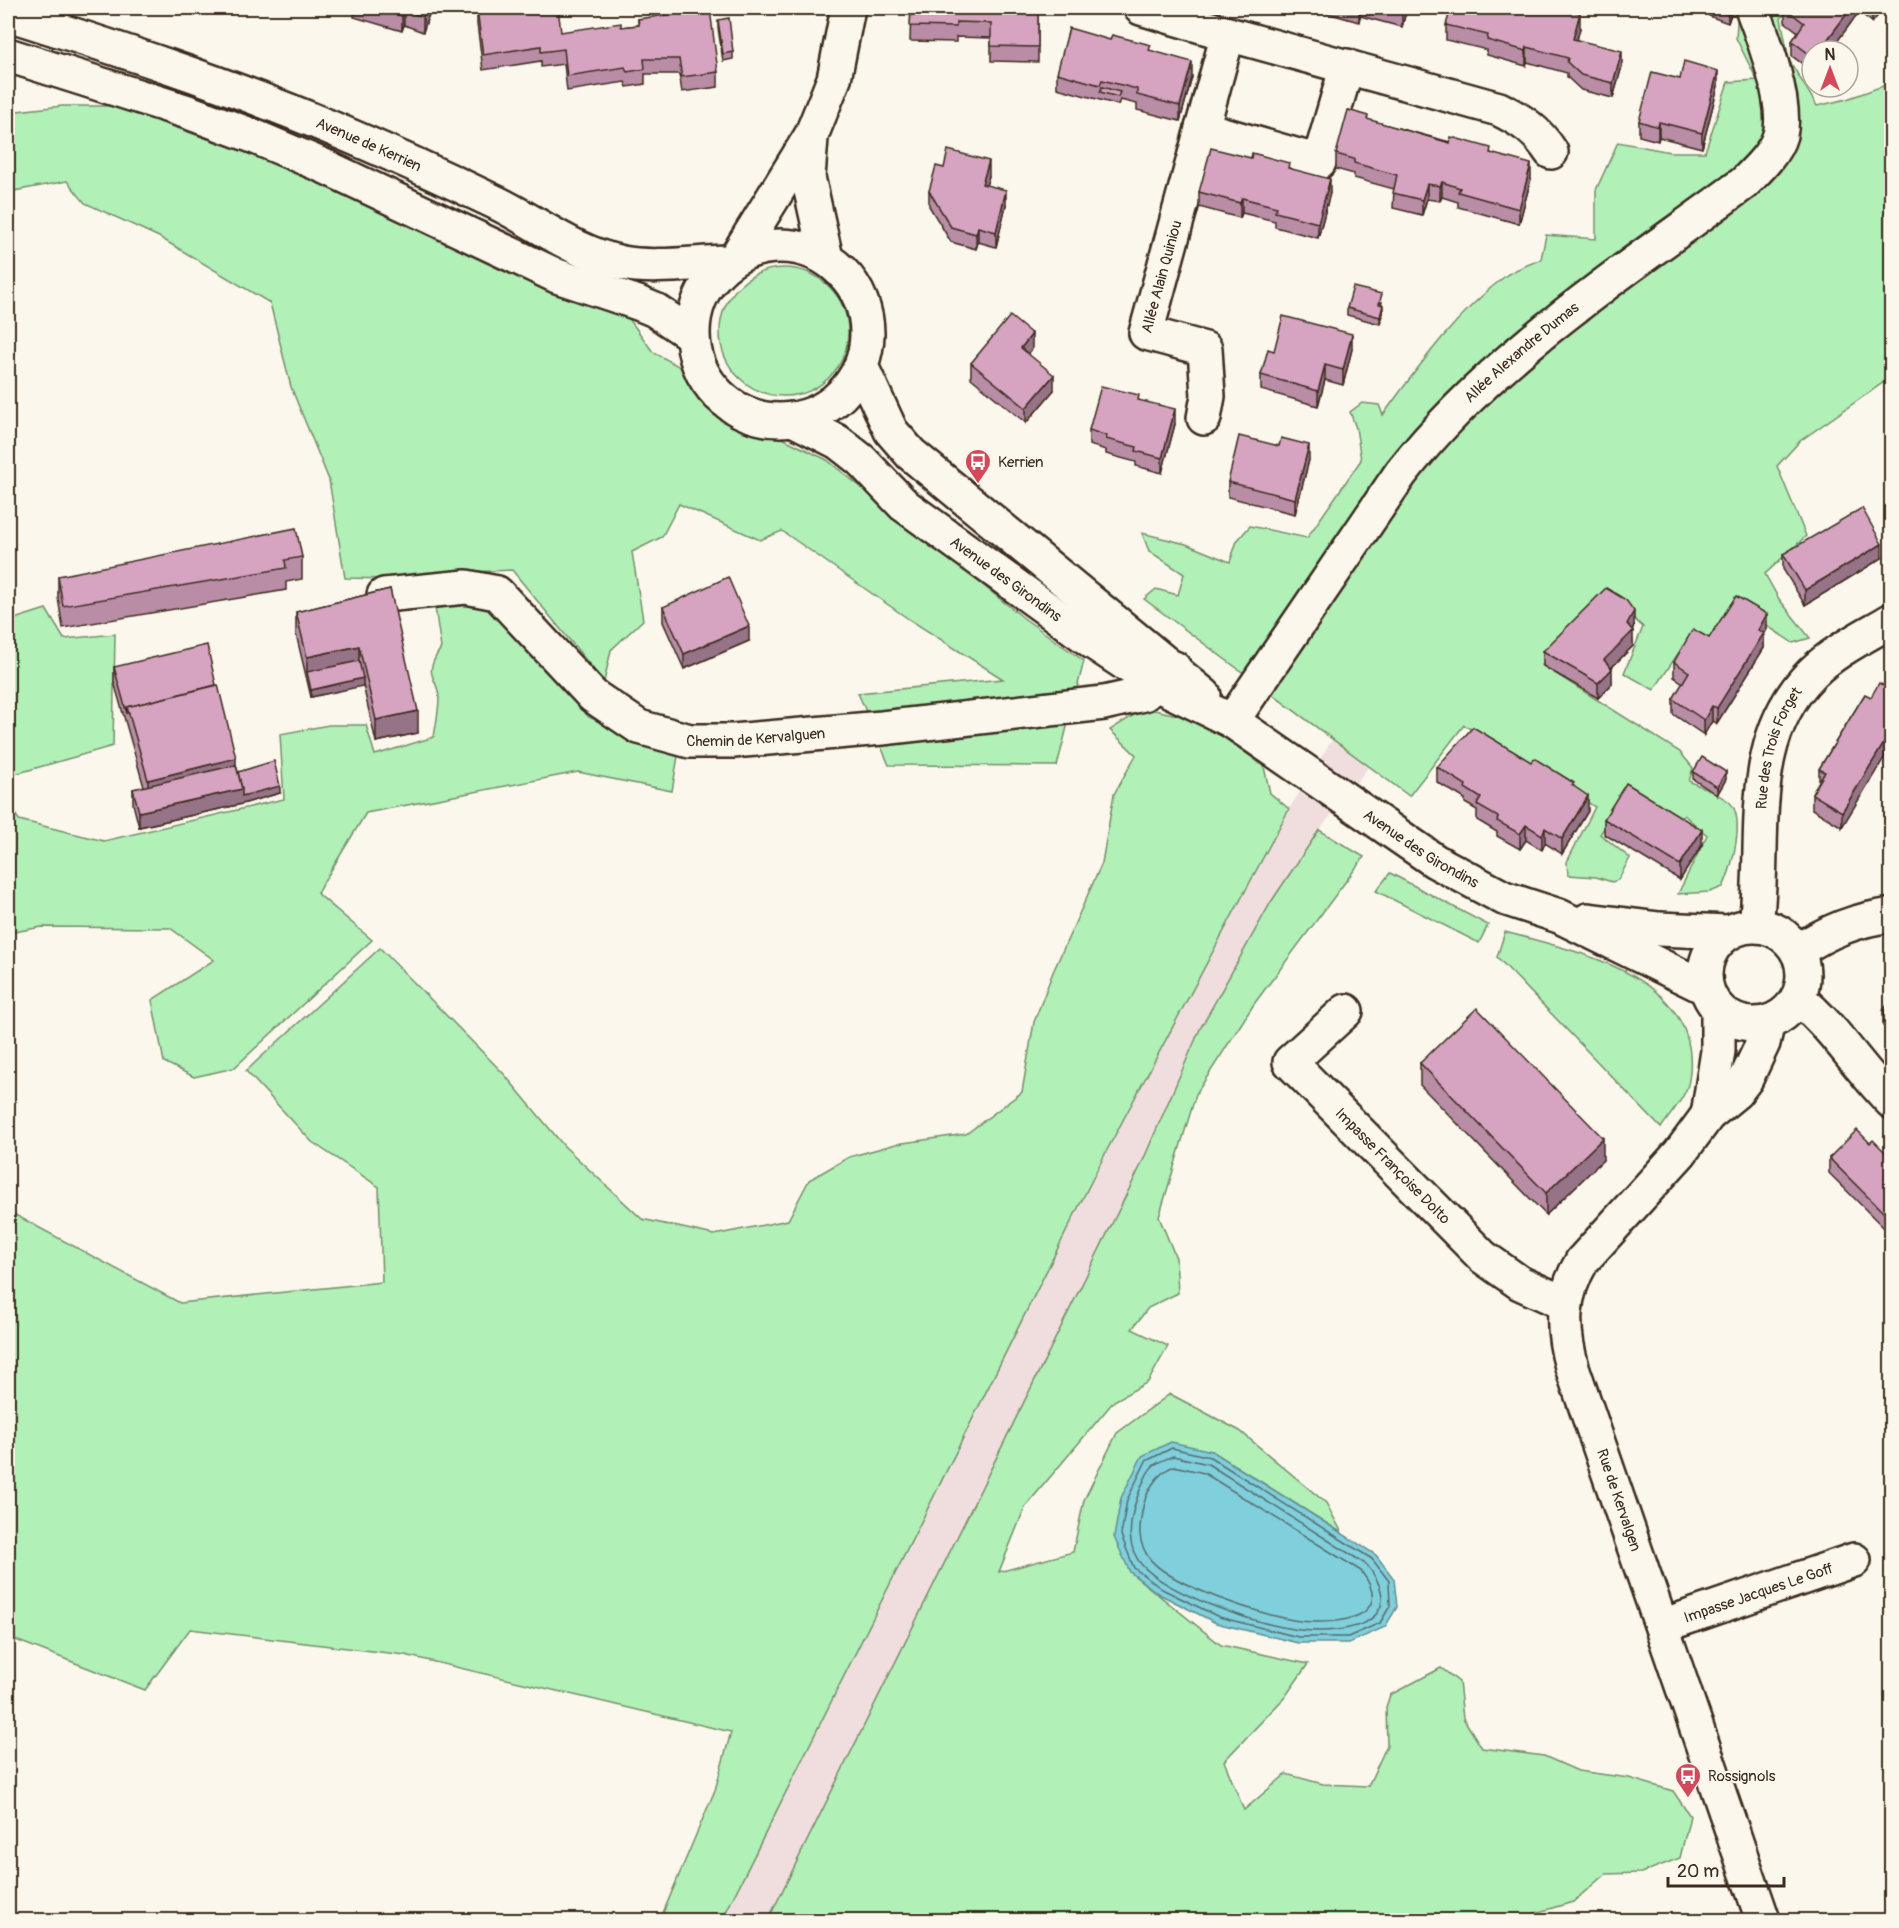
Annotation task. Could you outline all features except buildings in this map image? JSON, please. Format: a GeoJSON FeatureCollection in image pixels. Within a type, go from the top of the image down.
{"type":"FeatureCollection","features":[{"type":"Feature","properties":{"kind":"street"},"geometry":{"type":"LineString","coordinates":[[732,259],[758,247],[782,245],[805,249],[826,258],[845,274],[859,294],[866,318],[867,342],[861,366],[850,386],[834,402],[815,414],[793,419],[764,419],[736,409],[713,390],[697,365],[692,335],[695,309],[702,292],[732,259],[811,136],[834,79],[848,8]]}},
{"type":"Feature","properties":{"kind":"street"},"geometry":{"type":"LineString","coordinates":[[1141,8],[1499,109],[1522,120],[1540,134],[1551,152]]}},
{"type":"Feature","properties":{"kind":"street","name":"Avenue de Kerrien"},"geometry":{"type":"LineString","coordinates":[[8,14],[244,92],[428,170],[501,205],[578,248],[602,257],[623,263],[646,265],[732,259]]}},
{"type":"Feature","properties":{"kind":"street","name":"Allée Alexandre Dumas"},"geometry":{"type":"LineString","coordinates":[[1239,725],[1401,472],[1430,435],[1475,390],[1555,322],[1744,183],[1770,154],[1780,136],[1782,117],[1756,17]]}},
{"type":"Feature","properties":{"kind":"street","name":"Allée Alain Quiniou"},"geometry":{"type":"LineString","coordinates":[[1204,418],[1208,396],[1205,349],[1146,333],[1228,34]]}},
{"type":"Feature","properties":{"kind":"street"},"geometry":{"type":"LineString","coordinates":[[8,55],[188,112],[253,136],[326,166],[556,276],[647,306],[692,335]]}},
{"type":"Feature","properties":{"kind":"street"},"geometry":{"type":"LineString","coordinates":[[1202,128],[1319,162],[1347,66]]}},
{"type":"Feature","properties":{"kind":"street"},"geometry":{"type":"LineString","coordinates":[[811,136],[808,177],[826,258]]}},
{"type":"Feature","properties":{"kind":"street","name":"Avenue des Girondins"},"geometry":{"type":"LineString","coordinates":[[861,366],[891,431],[911,454],[1165,676]]}},
{"type":"Feature","properties":{"kind":"street","name":"Avenue des Girondins"},"geometry":{"type":"LineString","coordinates":[[793,419],[838,442],[861,460],[904,505],[935,530],[1165,676],[1379,824],[1469,880],[1504,898],[1559,916],[1712,998]]}},
{"type":"Feature","properties":{"kind":"street","name":"Chemin de Kervalguen"},"geometry":{"type":"LineString","coordinates":[[384,595],[466,587],[497,593],[593,696],[639,727],[690,741],[733,741],[882,729],[1104,704],[1144,694],[1165,676]]}},
{"type":"Feature","properties":{"kind":"street","name":"Rue des Trois Forget"},"geometry":{"type":"LineString","coordinates":[[1742,929],[1761,889],[1761,842],[1768,748],[1788,703],[1814,671],[1845,648],[1892,620]]}},
{"type":"Feature","properties":{"kind":"street"},"geometry":{"type":"LineString","coordinates":[[1798,951],[1816,938],[1854,921],[1892,915]]}},
{"type":"Feature","properties":{"kind":"street","name":"Avenue des Girondins"},"geometry":{"type":"LineString","coordinates":[[1559,916],[1659,929],[1742,929]]}},
{"type":"Feature","properties":{"kind":"street"},"geometry":{"type":"LineString","coordinates":[[1742,929],[1780,933],[1798,951],[1803,966],[1803,982],[1798,998],[1790,1008],[1768,1022],[1741,1022],[1729,1017],[1712,998],[1706,963],[1718,940],[1742,929]]}},
{"type":"Feature","properties":{"kind":"street","name":"Rue de Kervalgen"},"geometry":{"type":"LineString","coordinates":[[1708,1115],[1718,1051],[1712,998]]}},
{"type":"Feature","properties":{"kind":"street"},"geometry":{"type":"LineString","coordinates":[[1798,998],[1832,1029],[1859,1067],[1892,1102]]}},
{"type":"Feature","properties":{"kind":"street","name":"Impasse Françoise Dolto"},"geometry":{"type":"LineString","coordinates":[[1346,1011],[1290,1062],[1483,1257],[1520,1283],[1564,1303]]}},
{"type":"Feature","properties":{"kind":"street","name":"Rue de Kervalgen"},"geometry":{"type":"LineString","coordinates":[[1763,1920],[1572,1367],[1564,1329],[1564,1303],[1572,1278],[1582,1261],[1680,1153],[1708,1115],[1736,1092],[1746,1079],[1763,1043],[1768,1022]]}},
{"type":"Feature","properties":{"kind":"street","name":"Impasse Jacques Le Goff"},"geometry":{"type":"LineString","coordinates":[[1662,1626],[1854,1560]]}},
{"type":"Feature","properties":{"kind":"shaded area"},"geometry":{"type":"Polygon","coordinates":[[[1404,721],[1319,831],[1271,902],[1200,1029],[1141,1165],[768,1920],[722,1920],[1106,1152],[1289,809],[1340,727],[1404,721]]]}},
{"type":"Feature","properties":{"kind":"green space"},"geometry":{"type":"Polygon","coordinates":[[[1738,8],[1791,8],[1781,18],[1789,60],[1800,78],[1800,99],[1813,99],[1817,106],[1847,99],[1860,99],[1860,94],[1891,83],[1891,377],[1800,441],[1777,466],[1806,536],[1765,574],[1779,599],[1810,638],[1793,643],[1736,605],[1709,644],[1696,639],[1681,649],[1654,690],[1624,673],[1643,627],[1606,594],[1542,665],[1680,752],[1693,768],[1689,781],[1724,798],[1734,808],[1736,842],[1734,856],[1723,887],[1710,892],[1678,894],[1707,835],[1684,815],[1675,823],[1627,795],[1600,834],[1630,858],[1618,880],[1612,882],[1596,877],[1568,875],[1567,862],[1595,807],[1464,725],[1409,796],[1144,599],[1156,589],[1178,595],[1184,574],[1149,551],[1142,533],[1186,544],[1230,562],[1237,541],[1250,526],[1307,538],[1361,460],[1356,428],[1350,412],[1362,403],[1379,405],[1383,415],[1410,378],[1469,308],[1508,274],[1541,259],[1546,235],[1596,239],[1596,190],[1618,142],[1670,152],[1705,152],[1728,82],[1757,80],[1736,38],[1738,8]]]}},
{"type":"Feature","properties":{"kind":"green space"},"geometry":{"type":"Polygon","coordinates":[[[62,106],[115,106],[340,186],[625,313],[653,352],[689,372],[715,405],[827,460],[1025,619],[1084,661],[1057,766],[889,765],[858,693],[1003,679],[910,620],[782,531],[760,540],[679,504],[662,537],[632,552],[643,620],[611,650],[604,682],[512,570],[472,572],[537,662],[589,717],[678,756],[672,791],[578,772],[366,813],[317,893],[372,940],[234,1068],[194,1077],[164,1062],[152,1000],[214,960],[170,928],[42,927],[8,933],[8,803],[19,820],[104,841],[284,799],[280,734],[329,725],[366,725],[375,755],[434,737],[439,698],[431,671],[441,648],[431,580],[345,578],[329,480],[291,387],[270,303],[159,237],[85,203],[67,181],[8,192],[8,112],[62,106]]]}},
{"type":"Feature","properties":{"kind":"green space"},"geometry":{"type":"Polygon","coordinates":[[[784,268],[809,273],[829,287],[843,307],[848,332],[843,357],[829,377],[809,391],[784,396],[759,391],[739,377],[725,357],[720,332],[725,307],[739,287],[759,273],[784,268]]]}},
{"type":"Feature","properties":{"kind":"green space"},"geometry":{"type":"Polygon","coordinates":[[[46,609],[64,639],[115,634],[113,746],[8,776],[8,621],[46,609]]]}},
{"type":"Feature","properties":{"kind":"green space"},"geometry":{"type":"Polygon","coordinates":[[[1145,708],[1182,716],[1215,728],[1264,767],[1270,793],[1289,809],[1106,1152],[722,1920],[660,1920],[715,1790],[731,1732],[405,1655],[190,1629],[145,1690],[8,1637],[8,1211],[180,1303],[382,1282],[379,1187],[312,1142],[246,1071],[380,948],[504,1074],[564,1146],[642,1219],[714,1235],[788,1220],[809,1180],[849,1157],[896,1144],[966,1134],[1022,1092],[1034,1022],[1053,972],[1102,863],[1114,794],[1136,755],[1110,730],[1145,708]]]}},
{"type":"Feature","properties":{"kind":"green space"},"geometry":{"type":"Polygon","coordinates":[[[1319,830],[1364,857],[1254,1004],[1196,1094],[1159,1217],[1176,1258],[1178,1293],[1148,1308],[1132,1329],[1168,1346],[1148,1382],[1114,1401],[1025,1507],[999,1572],[1073,1552],[1084,1500],[1117,1433],[1170,1394],[1240,1431],[1326,1503],[1342,1533],[1212,1451],[1130,1572],[1221,1645],[1308,1664],[1285,1697],[1224,1761],[1244,1810],[1286,1774],[1323,1784],[1368,1786],[1387,1745],[1386,1707],[1390,1695],[1441,1668],[1459,1682],[1463,1718],[1482,1748],[1544,1756],[1578,1771],[1629,1778],[1673,1791],[1690,1816],[1680,1858],[1641,1873],[1605,1874],[1573,1902],[1511,1920],[768,1920],[1141,1165],[1200,1029],[1271,902],[1319,830]]]}},
{"type":"Feature","properties":{"kind":"green space"},"geometry":{"type":"Polygon","coordinates":[[[1390,873],[1488,925],[1479,943],[1376,891],[1390,873]]]}},
{"type":"Feature","properties":{"kind":"green space"},"geometry":{"type":"Polygon","coordinates":[[[1505,932],[1568,949],[1600,960],[1631,975],[1658,993],[1678,1016],[1689,1045],[1689,1080],[1682,1099],[1661,1128],[1497,957],[1505,932]]]}},
{"type":"Feature","properties":{"kind":"water"},"geometry":{"type":"Polygon","coordinates":[[[1171,1442],[1212,1451],[1376,1555],[1394,1579],[1397,1607],[1385,1627],[1349,1643],[1298,1643],[1216,1623],[1159,1594],[1130,1572],[1114,1537],[1121,1498],[1142,1456],[1171,1442]]]}},
{"type":"Feature","properties":{"kind":"place","name":"Kerrien"},"geometry":{"type":"Point","coordinates":[978,485]}},
{"type":"Feature","properties":{"kind":"place","name":"Rossignols"},"geometry":{"type":"Point","coordinates":[1688,1799]}}]}
